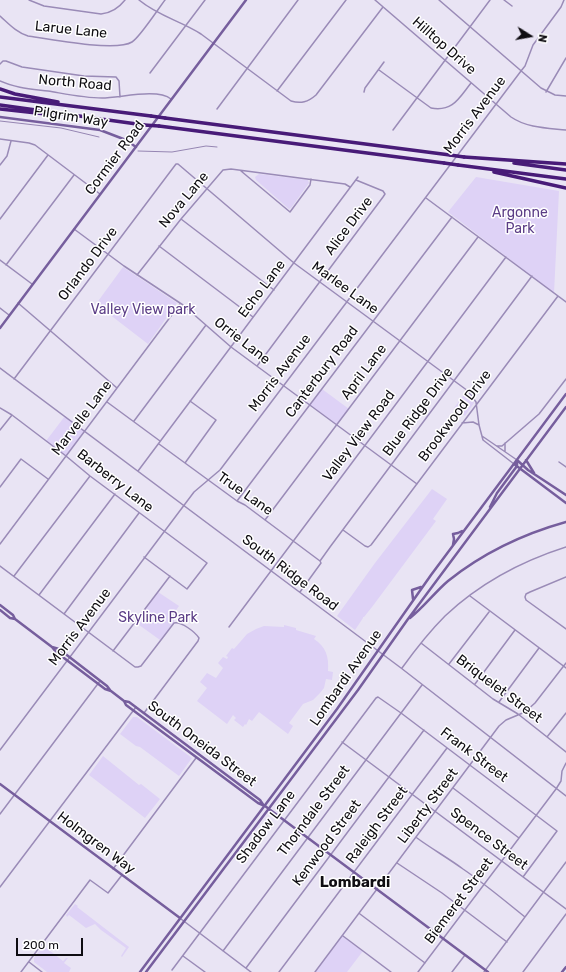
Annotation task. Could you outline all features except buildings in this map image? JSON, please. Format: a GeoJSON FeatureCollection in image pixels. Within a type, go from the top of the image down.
{"type":"FeatureCollection","features":[{"type":"Feature","properties":{"kind":"highway"},"geometry":{"type":"LineString","coordinates":[[0,89],[22,95],[91,108]]}},
{"type":"Feature","properties":{"kind":"highway"},"geometry":{"type":"LineString","coordinates":[[0,96],[566,170]]}},
{"type":"Feature","properties":{"kind":"highway"},"geometry":{"type":"LineString","coordinates":[[0,105],[566,179]]}},
{"type":"Feature","properties":{"kind":"highway"},"geometry":{"type":"LineString","coordinates":[[0,109],[99,119]]}},
{"type":"Feature","properties":{"kind":"highway"},"geometry":{"type":"LineString","coordinates":[[484,159],[566,164]]}},
{"type":"Feature","properties":{"kind":"highway"},"geometry":{"type":"LineString","coordinates":[[460,165],[566,188]]}},
{"type":"Feature","properties":{"kind":"main road","name":"Cormier Road"},"geometry":{"type":"LineString","coordinates":[[0,328],[246,0]]}},
{"type":"Feature","properties":{"kind":"main road","name":"Pilgrim Way"},"geometry":{"type":"LineString","coordinates":[[0,117],[100,130],[126,140],[136,146]]}},
{"type":"Feature","properties":{"kind":"main road","name":"Lombardi Avenue"},"geometry":{"type":"LineString","coordinates":[[140,972],[335,712],[422,586],[566,394]]}},
{"type":"Feature","properties":{"kind":"main road","name":"Lombardi Avenue"},"geometry":{"type":"LineString","coordinates":[[146,972],[269,809],[488,511],[518,467],[526,460],[566,407]]}},
{"type":"Feature","properties":{"kind":"main road"},"geometry":{"type":"LineString","coordinates":[[517,460],[535,475],[564,494]]}},
{"type":"Feature","properties":{"kind":"main road"},"geometry":{"type":"LineString","coordinates":[[517,460],[518,467]]}},
{"type":"Feature","properties":{"kind":"main road"},"geometry":{"type":"LineString","coordinates":[[526,460],[528,466],[535,475]]}},
{"type":"Feature","properties":{"kind":"main road"},"geometry":{"type":"LineString","coordinates":[[514,464],[566,503]]}},
{"type":"Feature","properties":{"kind":"main road"},"geometry":{"type":"LineString","coordinates":[[408,619],[448,581],[483,557],[530,533],[566,522]]}},
{"type":"Feature","properties":{"kind":"main road"},"geometry":{"type":"LineString","coordinates":[[452,547],[454,540],[453,534],[464,530]]}},
{"type":"Feature","properties":{"kind":"main road"},"geometry":{"type":"LineString","coordinates":[[412,602],[412,590],[422,586]]}},
{"type":"Feature","properties":{"kind":"main road","name":"South Oneida Street"},"geometry":{"type":"LineString","coordinates":[[0,605],[13,615],[15,619],[98,684],[136,707],[258,798],[265,806],[353,873],[486,971]]}},
{"type":"Feature","properties":{"kind":"main road","name":"South Oneida Street"},"geometry":{"type":"LineString","coordinates":[[2,613],[15,619]]}},
{"type":"Feature","properties":{"kind":"main road","name":"South Oneida Street"},"geometry":{"type":"LineString","coordinates":[[52,647],[59,649],[70,657],[100,680],[111,692]]}},
{"type":"Feature","properties":{"kind":"main road","name":"South Oneida Street"},"geometry":{"type":"LineString","coordinates":[[124,701],[126,705],[196,758],[259,804],[265,806]]}},
{"type":"Feature","properties":{"kind":"main road","name":"Holmgren Way"},"geometry":{"type":"LineString","coordinates":[[0,784],[180,918]]}},
{"type":"Feature","properties":{"kind":"main road"},"geometry":{"type":"LineString","coordinates":[[562,972],[566,967]]}},
{"type":"Feature","properties":{"kind":"street"},"geometry":{"type":"LineString","coordinates":[[29,0],[44,6],[101,14],[108,13],[116,9],[125,0]]}},
{"type":"Feature","properties":{"kind":"street"},"geometry":{"type":"LineString","coordinates":[[139,0],[156,12],[186,25],[213,43],[291,101],[298,103],[311,100],[316,95],[383,7]]}},
{"type":"Feature","properties":{"kind":"street","name":"Larue Lane"},"geometry":{"type":"LineString","coordinates":[[0,16],[20,33],[28,36],[87,45],[131,43],[135,40],[165,0]]}},
{"type":"Feature","properties":{"kind":"street"},"geometry":{"type":"LineString","coordinates":[[150,73],[205,0]]}},
{"type":"Feature","properties":{"kind":"street"},"geometry":{"type":"LineString","coordinates":[[217,109],[298,0]]}},
{"type":"Feature","properties":{"kind":"street"},"geometry":{"type":"LineString","coordinates":[[277,91],[346,0]]}},
{"type":"Feature","properties":{"kind":"street","name":"Hilltop Drive"},"geometry":{"type":"LineString","coordinates":[[375,0],[511,117],[523,124],[566,130]]}},
{"type":"Feature","properties":{"kind":"street"},"geometry":{"type":"LineString","coordinates":[[439,0],[546,92],[566,96]]}},
{"type":"Feature","properties":{"kind":"street"},"geometry":{"type":"LineString","coordinates":[[393,130],[490,0]]}},
{"type":"Feature","properties":{"kind":"street"},"geometry":{"type":"LineString","coordinates":[[504,0],[512,6]]}},
{"type":"Feature","properties":{"kind":"street","name":"Morris Avenue"},"geometry":{"type":"LineString","coordinates":[[0,750],[183,505],[194,492],[220,470],[525,66],[533,45],[561,7],[564,0]]}},
{"type":"Feature","properties":{"kind":"street"},"geometry":{"type":"LineString","coordinates":[[546,92],[566,58]]}},
{"type":"Feature","properties":{"kind":"street"},"geometry":{"type":"LineString","coordinates":[[0,64],[3,61],[6,61],[22,67],[69,74],[116,77],[119,81],[120,97]]}},
{"type":"Feature","properties":{"kind":"street"},"geometry":{"type":"LineString","coordinates":[[364,92],[365,88],[384,62]]}},
{"type":"Feature","properties":{"kind":"street"},"geometry":{"type":"LineString","coordinates":[[379,70],[431,108],[448,108],[454,104],[471,83]]}},
{"type":"Feature","properties":{"kind":"street","name":"North Road"},"geometry":{"type":"LineString","coordinates":[[0,81],[16,87],[84,97],[103,98],[161,95],[172,99]]}},
{"type":"Feature","properties":{"kind":"street"},"geometry":{"type":"LineString","coordinates":[[0,139],[35,145],[100,194]]}},
{"type":"Feature","properties":{"kind":"street"},"geometry":{"type":"LineString","coordinates":[[0,165],[7,156],[11,140]]}},
{"type":"Feature","properties":{"kind":"street"},"geometry":{"type":"LineString","coordinates":[[0,219],[48,155]]}},
{"type":"Feature","properties":{"kind":"street","name":"Orlando Drive"},"geometry":{"type":"LineString","coordinates":[[14,379],[176,164],[179,164]]}},
{"type":"Feature","properties":{"kind":"street","name":"Marlee Lane"},"geometry":{"type":"LineString","coordinates":[[179,164],[294,263],[468,391],[477,404]]}},
{"type":"Feature","properties":{"kind":"street","name":"Nova Lane"},"geometry":{"type":"LineString","coordinates":[[137,275],[181,219],[223,170],[231,169],[311,179],[345,184],[350,187]]}},
{"type":"Feature","properties":{"kind":"street"},"geometry":{"type":"LineString","coordinates":[[239,170],[290,212],[310,185],[311,179]]}},
{"type":"Feature","properties":{"kind":"street"},"geometry":{"type":"LineString","coordinates":[[6,265],[74,175]]}},
{"type":"Feature","properties":{"kind":"street","name":"Echo Lane"},"geometry":{"type":"LineString","coordinates":[[138,471],[358,177]]}},
{"type":"Feature","properties":{"kind":"street","name":"Alice Drive"},"geometry":{"type":"LineString","coordinates":[[257,366],[384,197],[385,194],[383,192],[356,180]]}},
{"type":"Feature","properties":{"kind":"street"},"geometry":{"type":"LineString","coordinates":[[426,197],[566,302]]}},
{"type":"Feature","properties":{"kind":"street","name":"Canterbury Road"},"geometry":{"type":"LineString","coordinates":[[237,501],[452,216]]}},
{"type":"Feature","properties":{"kind":"street"},"geometry":{"type":"LineString","coordinates":[[181,219],[274,290]]}},
{"type":"Feature","properties":{"kind":"street","name":"Orrie Lane"},"geometry":{"type":"LineString","coordinates":[[74,229],[137,275],[181,303],[231,347],[417,484]]}},
{"type":"Feature","properties":{"kind":"street","name":"April Lane"},"geometry":{"type":"LineString","coordinates":[[266,520],[478,236]]}},
{"type":"Feature","properties":{"kind":"street"},"geometry":{"type":"LineString","coordinates":[[159,246],[253,317]]}},
{"type":"Feature","properties":{"kind":"street","name":"Valley View Road"},"geometry":{"type":"LineString","coordinates":[[229,627],[506,257]]}},
{"type":"Feature","properties":{"kind":"street"},"geometry":{"type":"LineString","coordinates":[[0,260],[32,284]]}},
{"type":"Feature","properties":{"kind":"street","name":"Blue Ridge Drive"},"geometry":{"type":"LineString","coordinates":[[300,592],[321,563],[320,561],[532,276]]}},
{"type":"Feature","properties":{"kind":"street","name":"Brookwood Drive"},"geometry":{"type":"LineString","coordinates":[[343,530],[368,547],[372,544],[558,296]]}},
{"type":"Feature","properties":{"kind":"street"},"geometry":{"type":"LineString","coordinates":[[18,303],[117,388]]}},
{"type":"Feature","properties":{"kind":"street","name":"Marvelle Lane"},"geometry":{"type":"LineString","coordinates":[[0,544],[181,303]]}},
{"type":"Feature","properties":{"kind":"street"},"geometry":{"type":"LineString","coordinates":[[0,308],[9,316]]}},
{"type":"Feature","properties":{"kind":"street"},"geometry":{"type":"LineString","coordinates":[[134,422],[206,325]]}},
{"type":"Feature","properties":{"kind":"street","name":"South Ridge Road"},"geometry":{"type":"LineString","coordinates":[[0,368],[383,654],[566,796]]}},
{"type":"Feature","properties":{"kind":"street"},"geometry":{"type":"LineString","coordinates":[[497,446],[501,446],[505,443],[540,412],[566,379]]}},
{"type":"Feature","properties":{"kind":"street","name":"True Lane"},"geometry":{"type":"LineString","coordinates":[[107,401],[185,463],[266,520],[320,561]]}},
{"type":"Feature","properties":{"kind":"street"},"geometry":{"type":"LineString","coordinates":[[185,463],[216,420],[190,401]]}},
{"type":"Feature","properties":{"kind":"street"},"geometry":{"type":"LineString","coordinates":[[477,404],[479,424],[482,436],[486,443],[514,464]]}},
{"type":"Feature","properties":{"kind":"street","name":"Barberry Lane"},"geometry":{"type":"LineString","coordinates":[[0,408],[12,415],[90,476],[207,563],[187,589],[170,576]]}},
{"type":"Feature","properties":{"kind":"street"},"geometry":{"type":"LineString","coordinates":[[0,430],[12,415]]}},
{"type":"Feature","properties":{"kind":"street"},"geometry":{"type":"LineString","coordinates":[[462,423],[473,422],[479,424]]}},
{"type":"Feature","properties":{"kind":"street"},"geometry":{"type":"LineString","coordinates":[[482,436],[505,450],[517,460]]}},
{"type":"Feature","properties":{"kind":"street"},"geometry":{"type":"LineString","coordinates":[[505,443],[505,450]]}},
{"type":"Feature","properties":{"kind":"street"},"geometry":{"type":"LineString","coordinates":[[0,487],[21,459],[48,479]]}},
{"type":"Feature","properties":{"kind":"street"},"geometry":{"type":"LineString","coordinates":[[559,462],[566,467]]}},
{"type":"Feature","properties":{"kind":"street"},"geometry":{"type":"LineString","coordinates":[[14,576],[90,476]]}},
{"type":"Feature","properties":{"kind":"street"},"geometry":{"type":"LineString","coordinates":[[39,595],[114,494]]}},
{"type":"Feature","properties":{"kind":"street"},"geometry":{"type":"LineString","coordinates":[[560,498],[564,494]]}},
{"type":"Feature","properties":{"kind":"street"},"geometry":{"type":"LineString","coordinates":[[64,614],[139,513]]}},
{"type":"Feature","properties":{"kind":"street"},"geometry":{"type":"LineString","coordinates":[[401,668],[445,617],[470,596],[492,581],[522,564],[566,547]]}},
{"type":"Feature","properties":{"kind":"street"},"geometry":{"type":"LineString","coordinates":[[113,651],[170,576],[144,557]]}},
{"type":"Feature","properties":{"kind":"street"},"geometry":{"type":"LineString","coordinates":[[0,566],[135,667],[138,668],[141,666],[174,623],[176,622],[197,635],[199,638],[198,641],[144,713]]}},
{"type":"Feature","properties":{"kind":"street"},"geometry":{"type":"LineString","coordinates":[[566,577],[530,592],[526,594],[525,597],[526,600],[566,629]]}},
{"type":"Feature","properties":{"kind":"street"},"geometry":{"type":"LineString","coordinates":[[470,596],[566,668]]}},
{"type":"Feature","properties":{"kind":"street"},"geometry":{"type":"LineString","coordinates":[[2,613],[6,609]]}},
{"type":"Feature","properties":{"kind":"street"},"geometry":{"type":"LineString","coordinates":[[449,664],[489,611]]}},
{"type":"Feature","properties":{"kind":"street"},"geometry":{"type":"LineString","coordinates":[[475,684],[516,630]]}},
{"type":"Feature","properties":{"kind":"street","name":"Briquelet Street"},"geometry":{"type":"LineString","coordinates":[[421,643],[499,702],[518,714],[566,752]]}},
{"type":"Feature","properties":{"kind":"street"},"geometry":{"type":"LineString","coordinates":[[499,702],[539,648]]}},
{"type":"Feature","properties":{"kind":"street","name":"Liberty Street"},"geometry":{"type":"LineString","coordinates":[[315,972],[499,726],[506,720],[529,709],[566,663]]}},
{"type":"Feature","properties":{"kind":"street"},"geometry":{"type":"LineString","coordinates":[[0,814],[100,680]]}},
{"type":"Feature","properties":{"kind":"street","name":"Thorndale Street"},"geometry":{"type":"LineString","coordinates":[[223,950],[422,684]]}},
{"type":"Feature","properties":{"kind":"street","name":"Frank Street"},"geometry":{"type":"LineString","coordinates":[[378,697],[557,831],[523,877]]}},
{"type":"Feature","properties":{"kind":"street","name":"Shadow Lane"},"geometry":{"type":"LineString","coordinates":[[172,970],[342,742],[378,697]]}},
{"type":"Feature","properties":{"kind":"street"},"geometry":{"type":"LineString","coordinates":[[0,887],[136,707]]}},
{"type":"Feature","properties":{"kind":"street"},"geometry":{"type":"LineString","coordinates":[[547,737],[566,712]]}},
{"type":"Feature","properties":{"kind":"street","name":"Kenwood Street"},"geometry":{"type":"LineString","coordinates":[[246,968],[424,730]]}},
{"type":"Feature","properties":{"kind":"street","name":"Spence Street"},"geometry":{"type":"LineString","coordinates":[[342,742],[566,909]]}},
{"type":"Feature","properties":{"kind":"street","name":"Raleigh Street"},"geometry":{"type":"LineString","coordinates":[[279,972],[447,748]]}},
{"type":"Feature","properties":{"kind":"street"},"geometry":{"type":"LineString","coordinates":[[113,869],[199,754]]}},
{"type":"Feature","properties":{"kind":"street","name":"Biemeret Street"},"geometry":{"type":"LineString","coordinates":[[418,972],[562,781],[562,771],[566,764]]}},
{"type":"Feature","properties":{"kind":"street"},"geometry":{"type":"LineString","coordinates":[[453,788],[519,838]]}},
{"type":"Feature","properties":{"kind":"street"},"geometry":{"type":"LineString","coordinates":[[416,837],[484,884],[525,917]]}},
{"type":"Feature","properties":{"kind":"street"},"geometry":{"type":"LineString","coordinates":[[486,971],[566,862]]}},
{"type":"Feature","properties":{"kind":"street"},"geometry":{"type":"LineString","coordinates":[[397,864],[442,893],[507,942]]}},
{"type":"Feature","properties":{"kind":"street"},"geometry":{"type":"LineString","coordinates":[[21,972],[90,880],[108,893],[122,875]]}},
{"type":"Feature","properties":{"kind":"street"},"geometry":{"type":"LineString","coordinates":[[359,913],[425,963]]}},
{"type":"Feature","properties":{"kind":"street"},"geometry":{"type":"LineString","coordinates":[[522,972],[566,914]]}},
{"type":"Feature","properties":{"kind":"street"},"geometry":{"type":"LineString","coordinates":[[180,918],[251,972]]}},
{"type":"Feature","properties":{"kind":"street"},"geometry":{"type":"LineString","coordinates":[[342,936],[391,972]]}},
{"type":"Feature","properties":{"kind":"street"},"geometry":{"type":"LineString","coordinates":[[452,972],[465,955]]}},
{"type":"Feature","properties":{"kind":"street"},"geometry":{"type":"LineString","coordinates":[[183,956],[205,972]]}},
{"type":"Feature","properties":{"kind":"street"},"geometry":{"type":"LineString","coordinates":[[29,962],[42,972]]}},
{"type":"Feature","properties":{"kind":"green space"},"geometry":{"type":"Polygon","coordinates":[[[259,174],[308,180],[309,183],[289,209],[256,180],[255,177],[259,174]]]}},
{"type":"Feature","properties":{"kind":"green space","name":"Argonne Park"},"geometry":{"type":"Polygon","coordinates":[[[476,177],[559,191],[554,293],[448,212],[476,177]]]}},
{"type":"Feature","properties":{"kind":"green space","name":"Valley View park"},"geometry":{"type":"Polygon","coordinates":[[[123,267],[177,303],[148,344],[96,304],[123,267]]]}},
{"type":"Feature","properties":{"kind":"green space"},"geometry":{"type":"Polygon","coordinates":[[[322,389],[349,409],[337,425],[310,405],[322,389]]]}},
{"type":"Feature","properties":{"kind":"green space"},"geometry":{"type":"Polygon","coordinates":[[[466,392],[474,403],[465,416],[454,408],[466,392]]]}},
{"type":"Feature","properties":{"kind":"green space"},"geometry":{"type":"Polygon","coordinates":[[[65,416],[84,431],[66,456],[46,441],[65,416]]]}},
{"type":"Feature","properties":{"kind":"green space"},"geometry":{"type":"Polygon","coordinates":[[[432,489],[447,499],[433,519],[436,521],[363,617],[355,630],[337,616],[375,563],[432,489]]]}},
{"type":"Feature","properties":{"kind":"green space","name":"Skyline Park"},"geometry":{"type":"Polygon","coordinates":[[[158,592],[179,606],[174,613],[174,623],[160,640],[135,622],[158,592]]]}},
{"type":"Feature","properties":{"kind":"green space"},"geometry":{"type":"Polygon","coordinates":[[[284,625],[316,636],[314,639],[326,652],[328,671],[333,672],[332,680],[326,679],[324,688],[320,693],[313,700],[303,704],[289,723],[293,726],[288,734],[259,712],[252,721],[249,719],[243,727],[234,720],[236,718],[233,715],[227,724],[197,701],[207,688],[200,682],[207,673],[216,678],[223,668],[218,663],[223,657],[227,659],[228,657],[226,656],[232,648],[234,649],[247,634],[264,626],[284,627],[284,625]]]}},
{"type":"Feature","properties":{"kind":"green space"},"geometry":{"type":"Polygon","coordinates":[[[133,717],[137,717],[192,758],[179,776],[120,734],[133,717]]]}},
{"type":"Feature","properties":{"kind":"green space"},"geometry":{"type":"Polygon","coordinates":[[[103,756],[139,785],[141,784],[160,799],[145,818],[89,775],[103,756]]]}},
{"type":"Feature","properties":{"kind":"green space"},"geometry":{"type":"Polygon","coordinates":[[[75,904],[129,947],[122,957],[121,956],[126,948],[95,924],[86,928],[69,915],[67,917],[66,915],[75,904]]]}},
{"type":"Feature","properties":{"kind":"green space"},"geometry":{"type":"Polygon","coordinates":[[[342,936],[363,951],[347,972],[315,972],[342,936]]]}},
{"type":"Feature","properties":{"kind":"green space"},"geometry":{"type":"Polygon","coordinates":[[[44,944],[46,945],[45,947],[63,961],[68,958],[64,963],[71,968],[69,972],[47,972],[34,962],[34,958],[44,944]]]}},
{"type":"Feature","properties":{"kind":"waterway"},"geometry":{"type":"LineString","coordinates":[[0,121],[61,128],[99,137]]}},
{"type":"Feature","properties":{"kind":"waterway"},"geometry":{"type":"LineString","coordinates":[[138,151],[172,152],[206,146],[217,147]]}},
{"type":"Feature","properties":{"kind":"district","name":"Lombardi"},"geometry":{"type":"Point","coordinates":[355,883]}}]}
